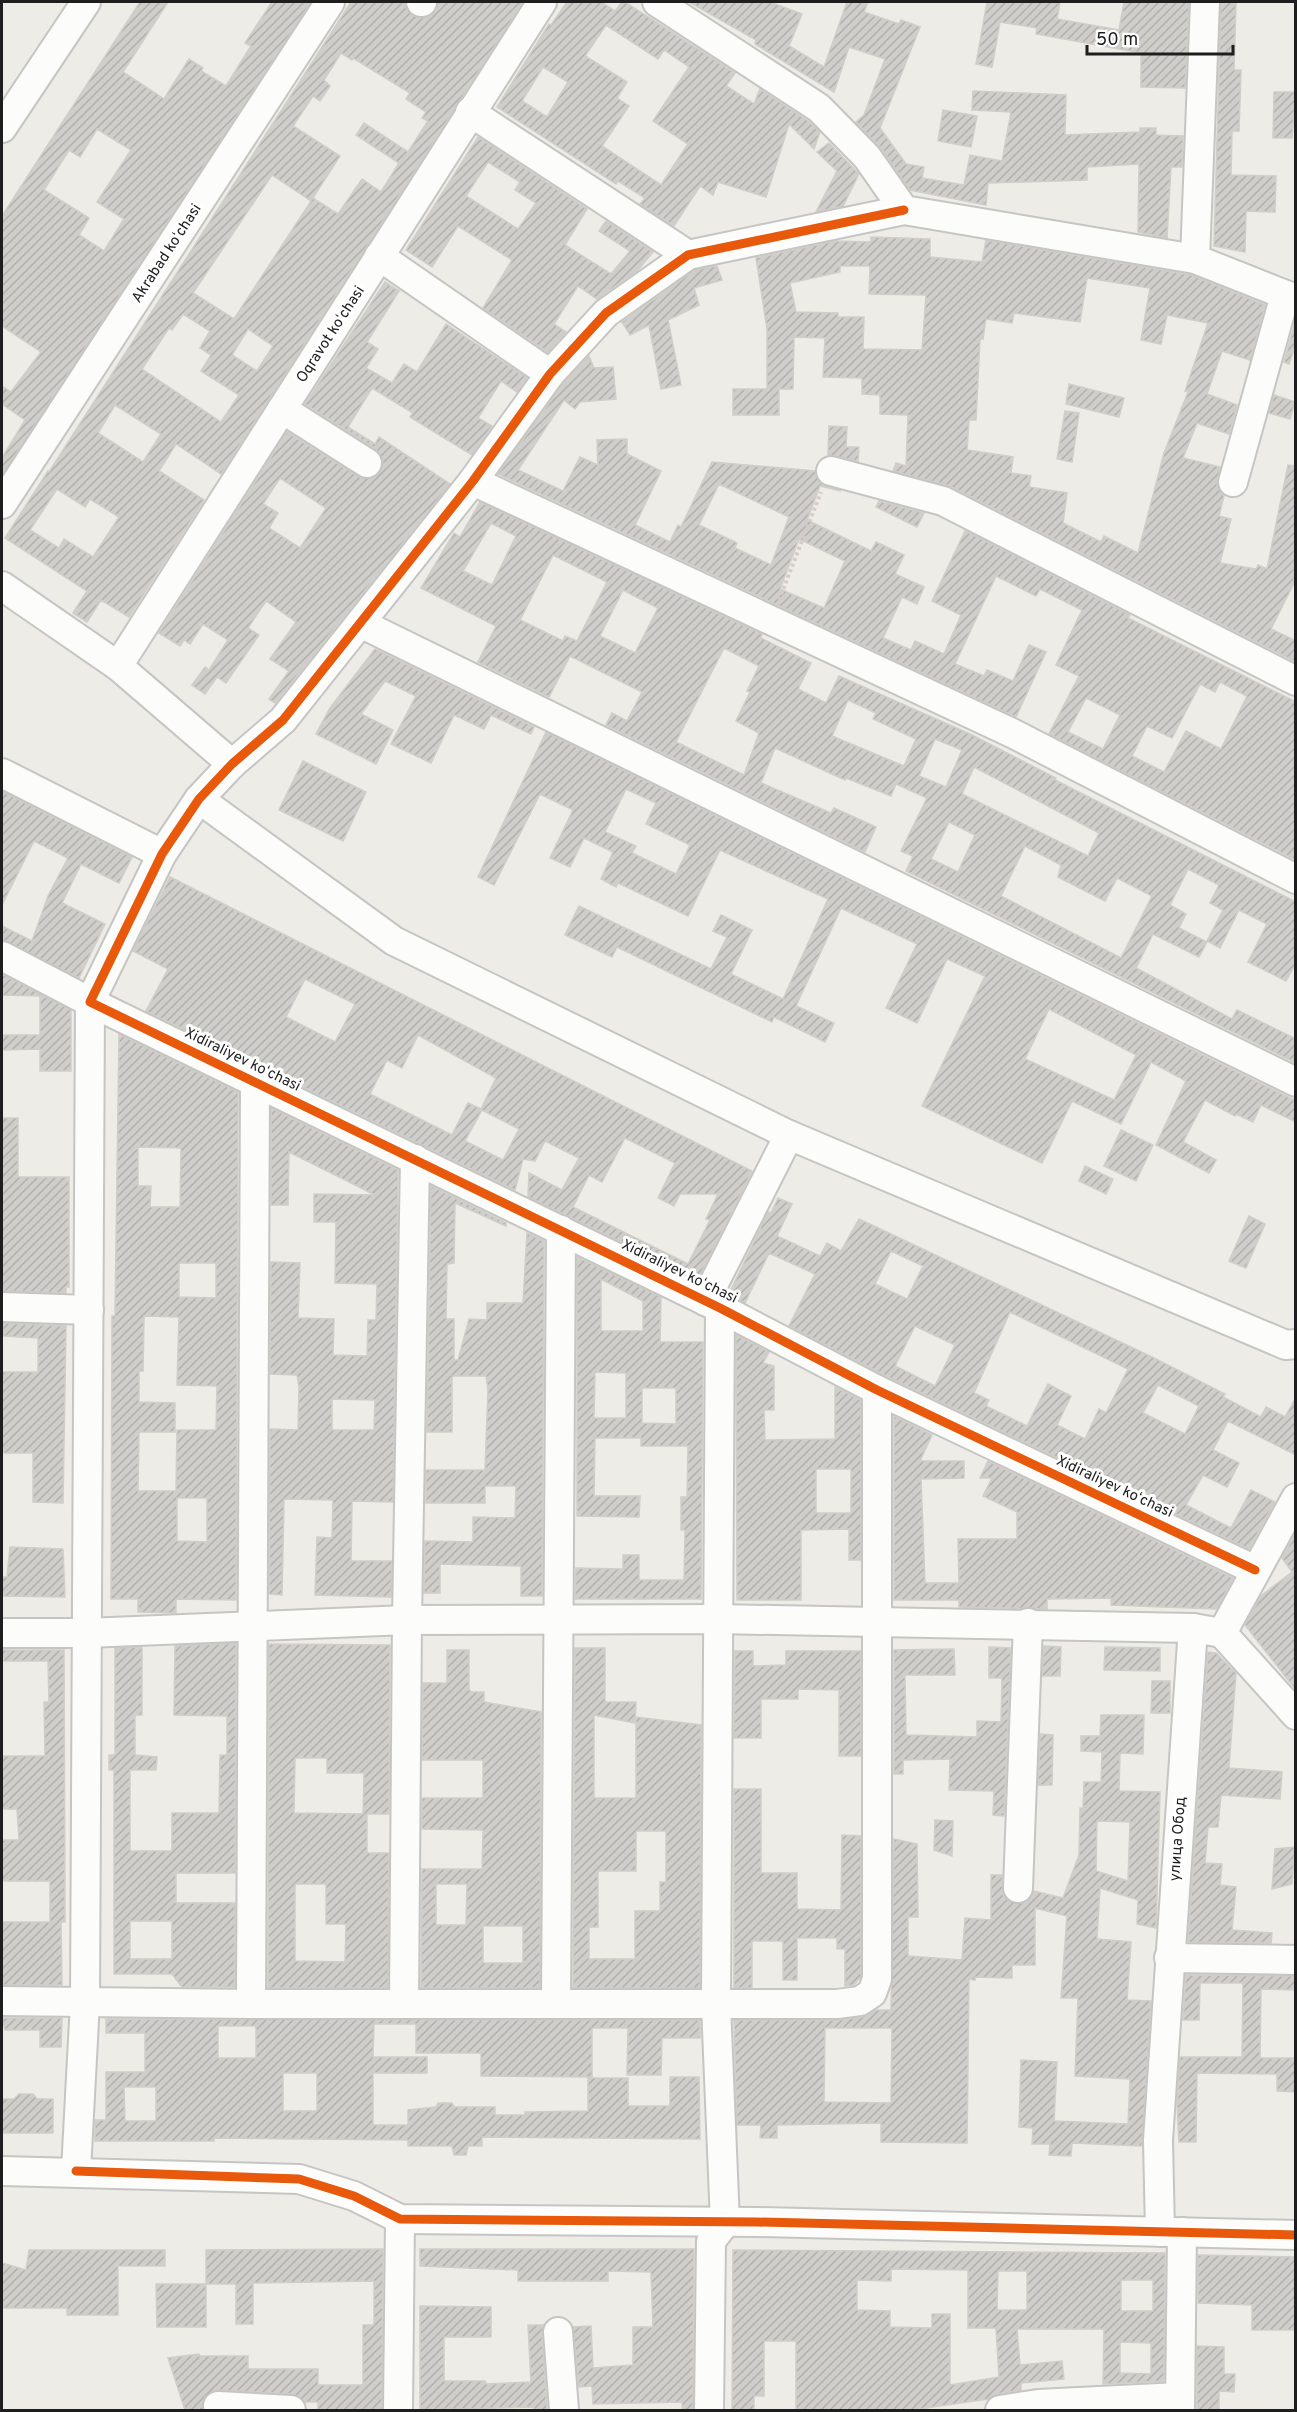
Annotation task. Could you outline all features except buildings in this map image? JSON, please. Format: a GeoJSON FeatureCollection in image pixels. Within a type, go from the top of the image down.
{"type":"FeatureCollection","features":[{"type":"Feature","properties":{"kind":"street"},"geometry":{"type":"LineString","coordinates":[[2,128],[86,2]]}},
{"type":"Feature","properties":{"kind":"street","name":"Akrabad koʻchasi"},"geometry":{"type":"LineString","coordinates":[[2,504],[330,2]]}},
{"type":"Feature","properties":{"kind":"street","name":"Oqravot koʻchasi"},"geometry":{"type":"LineString","coordinates":[[118,666],[542,2]]}},
{"type":"Feature","properties":{"kind":"street"},"geometry":{"type":"LineString","coordinates":[[657,2],[819,108],[867,157],[904,210]]}},
{"type":"Feature","properties":{"kind":"street"},"geometry":{"type":"LineString","coordinates":[[1195,259],[1205,2]]}},
{"type":"Feature","properties":{"kind":"street"},"geometry":{"type":"LineString","coordinates":[[471,112],[688,255]]}},
{"type":"Feature","properties":{"kind":"street"},"geometry":{"type":"LineString","coordinates":[[76,2171],[85,2002],[90,1002],[162,854],[199,799],[231,764],[283,720],[362,624],[473,481],[550,374],[606,313],[688,255],[904,210],[1195,259],[1290,297],[1233,482]]}},
{"type":"Feature","properties":{"kind":"street"},"geometry":{"type":"LineString","coordinates":[[380,256],[550,374]]}},
{"type":"Feature","properties":{"kind":"street"},"geometry":{"type":"LineString","coordinates":[[282,409],[367,463]]}},
{"type":"Feature","properties":{"kind":"street"},"geometry":{"type":"LineString","coordinates":[[831,471],[943,501],[1296,681]]}},
{"type":"Feature","properties":{"kind":"street"},"geometry":{"type":"LineString","coordinates":[[473,481],[1012,733],[1296,879]]}},
{"type":"Feature","properties":{"kind":"street"},"geometry":{"type":"LineString","coordinates":[[2,586],[118,666],[231,764]]}},
{"type":"Feature","properties":{"kind":"street"},"geometry":{"type":"LineString","coordinates":[[362,624],[1296,1082]]}},
{"type":"Feature","properties":{"kind":"street"},"geometry":{"type":"LineString","coordinates":[[2,773],[162,854]]}},
{"type":"Feature","properties":{"kind":"street"},"geometry":{"type":"LineString","coordinates":[[199,799],[394,941],[789,1135],[1292,1347]]}},
{"type":"Feature","properties":{"kind":"street","name":"Xidiraliyev koʻchasi"},"geometry":{"type":"LineString","coordinates":[[2,956],[90,1002],[713,1304],[877,1390],[1255,1570]]}},
{"type":"Feature","properties":{"kind":"street"},"geometry":{"type":"LineString","coordinates":[[251,2004],[255,1081]]}},
{"type":"Feature","properties":{"kind":"street"},"geometry":{"type":"LineString","coordinates":[[709,2410],[711,2241],[725,2223],[716,2005],[717,1619],[713,1304],[789,1135]]}},
{"type":"Feature","properties":{"kind":"street"},"geometry":{"type":"LineString","coordinates":[[404,2002],[407,1620],[415,1159]]}},
{"type":"Feature","properties":{"kind":"street"},"geometry":{"type":"LineString","coordinates":[[556,2004],[561,1230]]}},
{"type":"Feature","properties":{"kind":"street"},"geometry":{"type":"LineString","coordinates":[[2,1307],[89,1310]]}},
{"type":"Feature","properties":{"kind":"street"},"geometry":{"type":"LineString","coordinates":[[2,2001],[251,2004],[404,2002],[837,2004],[860,2001],[872,1993],[877,1979],[877,1390]]}},
{"type":"Feature","properties":{"kind":"street"},"geometry":{"type":"LineString","coordinates":[[1222,1633],[1296,1498]]}},
{"type":"Feature","properties":{"kind":"street"},"geometry":{"type":"LineString","coordinates":[[2,1633],[86,1634],[407,1620],[717,1619],[876,1623],[1028,1623],[1193,1628],[1222,1633],[1296,1715]]}},
{"type":"Feature","properties":{"kind":"street"},"geometry":{"type":"LineString","coordinates":[[1018,1888],[1028,1623]]}},
{"type":"Feature","properties":{"kind":"street","name":"улица Обод"},"geometry":{"type":"LineString","coordinates":[[1180,2404],[1171,2232],[1158,2140],[1168,1958],[1193,1628]]}},
{"type":"Feature","properties":{"kind":"street"},"geometry":{"type":"LineString","coordinates":[[1168,1958],[1296,1960]]}},
{"type":"Feature","properties":{"kind":"street"},"geometry":{"type":"LineString","coordinates":[[2,2171],[76,2171],[299,2179],[354,2196],[400,2220],[725,2223],[1296,2235]]}},
{"type":"Feature","properties":{"kind":"street"},"geometry":{"type":"LineString","coordinates":[[398,2410],[400,2220]]}},
{"type":"Feature","properties":{"kind":"street"},"geometry":{"type":"LineString","coordinates":[[558,2331],[564,2410]]}},
{"type":"Feature","properties":{"kind":"street"},"geometry":{"type":"LineString","coordinates":[[1014,2409],[1038,2403],[1180,2404]]}},
{"type":"Feature","properties":{"kind":"street"},"geometry":{"type":"LineString","coordinates":[[218,2406],[291,2410]]}},
{"type":"Feature","properties":{"kind":"path"},"geometry":{"type":"LineString","coordinates":[[772,620],[831,471]]}},
{"type":"Feature","properties":{"kind":"cycle path"},"geometry":{"type":"LineString","coordinates":[[904,210],[688,255],[606,313],[550,374],[473,481],[283,720],[232,764],[199,799],[162,854],[90,1002],[720,1308],[877,1390],[1255,1570]]}},
{"type":"Feature","properties":{"kind":"cycle path"},"geometry":{"type":"LineString","coordinates":[[76,2171],[299,2179],[354,2196],[400,2219],[757,2222],[1296,2235]]}}]}
